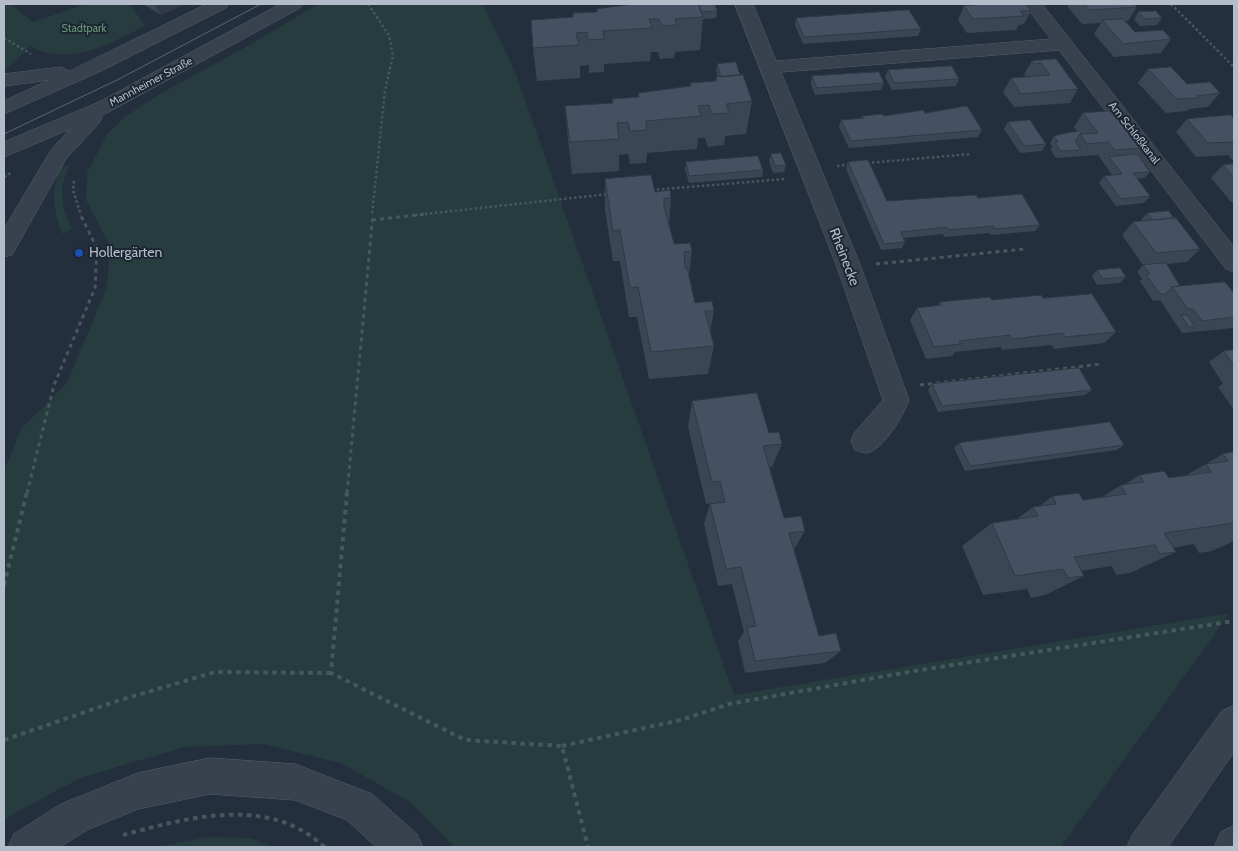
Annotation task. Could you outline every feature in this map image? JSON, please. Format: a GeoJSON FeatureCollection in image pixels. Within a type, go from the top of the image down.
{"type":"FeatureCollection","features":[{"type":"Feature","properties":{"kind":"street"},"geometry":{"type":"LineString","coordinates":[[4,108],[94,67],[220,4]]}},
{"type":"Feature","properties":{"kind":"street","name":"Mannheimer Straße"},"geometry":{"type":"LineString","coordinates":[[4,150],[106,106],[294,4]]}},
{"type":"Feature","properties":{"kind":"street","name":"Rheinecke"},"geometry":{"type":"LineString","coordinates":[[744,4],[849,267],[896,400],[892,411],[865,441]]}},
{"type":"Feature","properties":{"kind":"street","name":"Am Schloßkanal"},"geometry":{"type":"LineString","coordinates":[[1033,4],[1234,264]]}},
{"type":"Feature","properties":{"kind":"street"},"geometry":{"type":"LineString","coordinates":[[769,67],[1063,44]]}},
{"type":"Feature","properties":{"kind":"street"},"geometry":{"type":"LineString","coordinates":[[4,80],[94,67]]}},
{"type":"Feature","properties":{"kind":"street"},"geometry":{"type":"LineString","coordinates":[[4,249],[58,155],[80,128],[106,106]]}},
{"type":"Feature","properties":{"kind":"street"},"geometry":{"type":"LineString","coordinates":[[1146,847],[1233,726]]}},
{"type":"Feature","properties":{"kind":"street"},"geometry":{"type":"LineString","coordinates":[[26,847],[74,817],[138,791],[210,776],[296,782],[359,807],[404,847]]}},
{"type":"Feature","properties":{"kind":"path"},"geometry":{"type":"LineString","coordinates":[[331,673],[385,90],[393,56],[389,35],[368,4]]}},
{"type":"Feature","properties":{"kind":"path"},"geometry":{"type":"LineString","coordinates":[[1171,4],[1234,67]]}},
{"type":"Feature","properties":{"kind":"path"},"geometry":{"type":"LineString","coordinates":[[4,38],[31,54]]}},
{"type":"Feature","properties":{"kind":"path"},"geometry":{"type":"LineString","coordinates":[[865,163],[971,154]]}},
{"type":"Feature","properties":{"kind":"path"},"geometry":{"type":"LineString","coordinates":[[651,190],[812,172],[856,164]]}},
{"type":"Feature","properties":{"kind":"path"},"geometry":{"type":"LineString","coordinates":[[4,585],[54,385],[95,288],[96,248],[77,208],[73,190],[76,173]]}},
{"type":"Feature","properties":{"kind":"path"},"geometry":{"type":"LineString","coordinates":[[372,220],[612,194]]}},
{"type":"Feature","properties":{"kind":"path"},"geometry":{"type":"LineString","coordinates":[[849,267],[1025,249]]}},
{"type":"Feature","properties":{"kind":"path"},"geometry":{"type":"LineString","coordinates":[[892,388],[1102,364]]}},
{"type":"Feature","properties":{"kind":"path"},"geometry":{"type":"LineString","coordinates":[[4,740],[114,702],[215,672],[331,673],[465,740],[562,746],[681,720],[729,704],[914,671],[1234,621]]}},
{"type":"Feature","properties":{"kind":"path"},"geometry":{"type":"LineString","coordinates":[[562,746],[588,847]]}},
{"type":"Feature","properties":{"kind":"path"},"geometry":{"type":"LineString","coordinates":[[113,838],[174,822],[241,815],[285,822],[316,839],[325,847]]}},
{"type":"Feature","properties":{"kind":"green space","name":"Stadtpark"},"geometry":{"type":"Polygon","coordinates":[[[4,4],[10,4],[33,22],[86,4],[130,4],[145,26],[104,46],[75,54],[60,55],[45,52],[31,46],[4,71],[4,4]]]}},
{"type":"Feature","properties":{"kind":"green space"},"geometry":{"type":"Polygon","coordinates":[[[318,4],[483,4],[516,74],[734,695],[1230,613],[1061,847],[454,847],[410,802],[341,763],[264,744],[185,747],[80,778],[4,819],[4,471],[21,429],[67,383],[107,287],[110,246],[86,200],[87,173],[107,134],[125,117],[158,95],[251,44],[318,4]]]}},
{"type":"Feature","properties":{"kind":"green space"},"geometry":{"type":"Polygon","coordinates":[[[69,166],[62,186],[63,206],[72,229],[62,234],[55,208],[54,193],[60,167],[69,166]]]}},
{"type":"Feature","properties":{"kind":"green space"},"geometry":{"type":"Polygon","coordinates":[[[208,837],[251,838],[272,847],[157,847],[208,837]]]}},
{"type":"Feature","properties":{"kind":"building"},"geometry":{"type":"Polygon","coordinates":[[[634,4],[699,4],[703,17],[675,19],[677,25],[662,26],[659,19],[649,19],[652,28],[603,31],[604,39],[588,40],[587,32],[576,33],[579,45],[533,48],[531,20],[573,17],[573,13],[597,12],[597,9],[634,4]]]}},
{"type":"Feature","properties":{"kind":"building"},"geometry":{"type":"Polygon","coordinates":[[[699,4],[715,4],[717,11],[701,12],[699,4]]]}},
{"type":"Feature","properties":{"kind":"building"},"geometry":{"type":"Polygon","coordinates":[[[1026,4],[1031,11],[1020,11],[1024,16],[973,19],[964,6],[1026,4]]]}},
{"type":"Feature","properties":{"kind":"building"},"geometry":{"type":"Polygon","coordinates":[[[1084,4],[1134,4],[1137,7],[1090,10],[1084,4]]]}},
{"type":"Feature","properties":{"kind":"building"},"geometry":{"type":"Polygon","coordinates":[[[909,10],[921,29],[804,37],[796,18],[909,10]]]}},
{"type":"Feature","properties":{"kind":"building"},"geometry":{"type":"Polygon","coordinates":[[[1156,11],[1162,18],[1145,19],[1138,12],[1156,11]]]}},
{"type":"Feature","properties":{"kind":"building"},"geometry":{"type":"Polygon","coordinates":[[[1123,19],[1135,32],[1163,30],[1171,39],[1123,44],[1102,20],[1123,19]]]}},
{"type":"Feature","properties":{"kind":"building"},"geometry":{"type":"Polygon","coordinates":[[[1056,59],[1078,89],[1021,94],[1011,78],[1050,75],[1041,63],[1034,64],[1032,61],[1056,59]]]}},
{"type":"Feature","properties":{"kind":"building"},"geometry":{"type":"Polygon","coordinates":[[[736,62],[740,75],[721,77],[717,64],[736,62]]]}},
{"type":"Feature","properties":{"kind":"building"},"geometry":{"type":"Polygon","coordinates":[[[952,66],[959,79],[894,83],[888,70],[952,66]]]}},
{"type":"Feature","properties":{"kind":"building"},"geometry":{"type":"Polygon","coordinates":[[[1171,67],[1187,84],[1210,82],[1220,93],[1197,96],[1199,98],[1177,99],[1148,69],[1171,67]]]}},
{"type":"Feature","properties":{"kind":"building"},"geometry":{"type":"Polygon","coordinates":[[[879,72],[884,83],[817,88],[812,76],[879,72]]]}},
{"type":"Feature","properties":{"kind":"building"},"geometry":{"type":"Polygon","coordinates":[[[743,75],[752,101],[726,104],[729,113],[712,114],[709,105],[698,106],[701,116],[646,121],[647,130],[630,131],[628,122],[617,123],[619,139],[570,142],[565,106],[613,103],[612,99],[639,97],[638,93],[691,86],[690,83],[717,81],[716,77],[743,75]]]}},
{"type":"Feature","properties":{"kind":"building"},"geometry":{"type":"Polygon","coordinates":[[[967,106],[982,130],[851,141],[841,120],[923,110],[925,113],[967,106]]]}},
{"type":"Feature","properties":{"kind":"building"},"geometry":{"type":"Polygon","coordinates":[[[1113,111],[1142,148],[1114,150],[1108,142],[1087,144],[1080,134],[1098,133],[1083,113],[1113,111]]]}},
{"type":"Feature","properties":{"kind":"building"},"geometry":{"type":"Polygon","coordinates":[[[1231,115],[1234,119],[1234,142],[1208,143],[1187,119],[1231,115]]]}},
{"type":"Feature","properties":{"kind":"building"},"geometry":{"type":"Polygon","coordinates":[[[1030,120],[1046,144],[1024,146],[1008,122],[1030,120]]]}},
{"type":"Feature","properties":{"kind":"building"},"geometry":{"type":"Polygon","coordinates":[[[1079,131],[1082,134],[1075,141],[1081,150],[1061,151],[1055,143],[1058,142],[1054,136],[1079,131]]]}},
{"type":"Feature","properties":{"kind":"building"},"geometry":{"type":"Polygon","coordinates":[[[781,153],[786,165],[775,166],[771,154],[781,153]]]}},
{"type":"Feature","properties":{"kind":"building"},"geometry":{"type":"Polygon","coordinates":[[[1137,154],[1150,172],[1133,173],[1150,196],[1121,199],[1104,176],[1122,174],[1109,157],[1137,154]]]}},
{"type":"Feature","properties":{"kind":"building"},"geometry":{"type":"Polygon","coordinates":[[[758,156],[763,170],[689,176],[686,162],[758,156]]]}},
{"type":"Feature","properties":{"kind":"building"},"geometry":{"type":"Polygon","coordinates":[[[868,160],[887,201],[976,195],[978,198],[1022,194],[1040,225],[995,229],[994,226],[948,230],[947,227],[901,232],[905,242],[884,244],[848,162],[868,160]]]}},
{"type":"Feature","properties":{"kind":"building"},"geometry":{"type":"Polygon","coordinates":[[[1234,164],[1234,178],[1223,165],[1234,164]]]}},
{"type":"Feature","properties":{"kind":"building"},"geometry":{"type":"Polygon","coordinates":[[[651,175],[655,192],[670,190],[671,198],[664,198],[664,206],[674,244],[690,243],[692,251],[684,252],[685,268],[687,268],[695,303],[712,301],[714,311],[705,311],[714,346],[651,352],[638,287],[630,288],[620,230],[613,231],[605,179],[651,175]]]}},
{"type":"Feature","properties":{"kind":"building"},"geometry":{"type":"Polygon","coordinates":[[[1169,211],[1174,218],[1153,220],[1147,213],[1169,211]]]}},
{"type":"Feature","properties":{"kind":"building"},"geometry":{"type":"Polygon","coordinates":[[[1176,218],[1200,249],[1156,253],[1133,222],[1176,218]]]}},
{"type":"Feature","properties":{"kind":"building"},"geometry":{"type":"Polygon","coordinates":[[[1166,263],[1180,286],[1172,287],[1165,294],[1160,294],[1146,275],[1150,274],[1143,265],[1166,263]]]}},
{"type":"Feature","properties":{"kind":"building"},"geometry":{"type":"Polygon","coordinates":[[[1120,268],[1126,277],[1103,279],[1097,270],[1120,268]]]}},
{"type":"Feature","properties":{"kind":"building"},"geometry":{"type":"Polygon","coordinates":[[[1225,282],[1234,293],[1234,317],[1202,321],[1193,309],[1188,309],[1172,287],[1225,282]]]}},
{"type":"Feature","properties":{"kind":"building"},"geometry":{"type":"Polygon","coordinates":[[[1092,294],[1116,332],[1065,337],[1063,333],[1012,339],[1010,335],[959,341],[961,344],[934,347],[917,308],[942,305],[940,302],[990,297],[992,300],[1041,295],[1043,298],[1092,294]]]}},
{"type":"Feature","properties":{"kind":"building"},"geometry":{"type":"Polygon","coordinates":[[[1181,315],[1187,315],[1195,327],[1189,327],[1181,315]]]}},
{"type":"Feature","properties":{"kind":"building"},"geometry":{"type":"Polygon","coordinates":[[[1234,350],[1234,366],[1224,351],[1234,350]]]}},
{"type":"Feature","properties":{"kind":"building"},"geometry":{"type":"Polygon","coordinates":[[[1079,368],[1092,390],[942,406],[932,384],[1079,368]]]}},
{"type":"Feature","properties":{"kind":"building"},"geometry":{"type":"Polygon","coordinates":[[[757,393],[769,433],[779,432],[782,444],[763,446],[784,518],[801,516],[805,531],[789,533],[819,636],[836,633],[841,651],[755,661],[747,627],[756,626],[741,567],[726,569],[710,504],[725,502],[720,481],[712,482],[692,401],[757,393]]]}},
{"type":"Feature","properties":{"kind":"building"},"geometry":{"type":"Polygon","coordinates":[[[1110,422],[1124,445],[970,466],[959,443],[1110,422]]]}},
{"type":"Feature","properties":{"kind":"building"},"geometry":{"type":"Polygon","coordinates":[[[1234,452],[1234,523],[1164,533],[1176,552],[1160,554],[1155,545],[1074,557],[1084,576],[1068,578],[1063,569],[1015,576],[992,523],[1038,516],[1033,507],[1056,504],[1053,496],[1079,493],[1083,500],[1126,494],[1121,485],[1144,482],[1139,475],[1164,471],[1169,478],[1211,472],[1206,464],[1228,461],[1223,454],[1234,452]]]}},
{"type":"Feature","properties":{"kind":"tram line"},"geometry":{"type":"LineString","coordinates":[[4,134],[119,79],[261,4]]}},
{"type":"Feature","properties":{"kind":"place","name":"Hollergärten"},"geometry":{"type":"Point","coordinates":[79,253]}}]}
